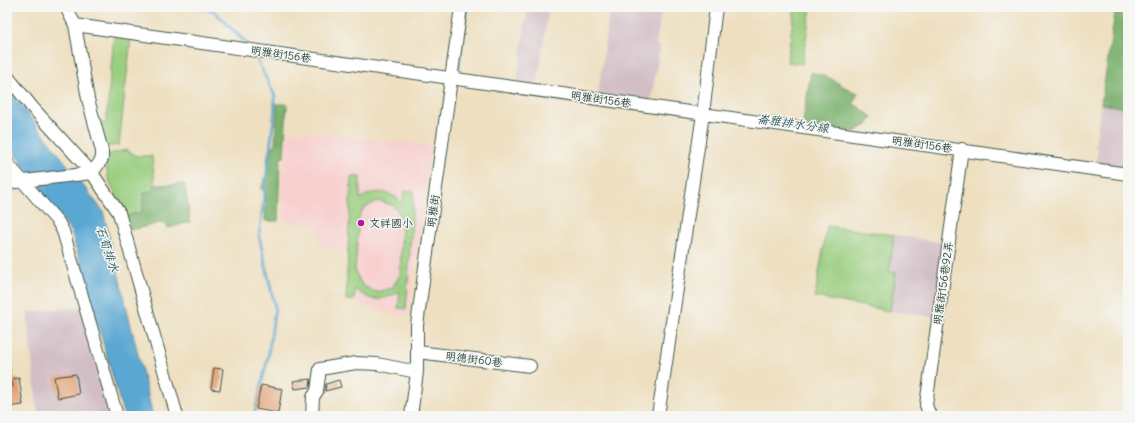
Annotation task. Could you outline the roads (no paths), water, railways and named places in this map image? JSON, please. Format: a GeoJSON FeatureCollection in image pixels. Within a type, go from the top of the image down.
{"type":"FeatureCollection","features":[{"type":"Feature","properties":{"kind":"street"},"geometry":{"type":"LineString","coordinates":[[7,183],[92,173],[102,159],[102,151],[88,99],[75,25],[66,7]]}},
{"type":"Feature","properties":{"kind":"street","name":"明雅街"},"geometry":{"type":"LineString","coordinates":[[411,416],[417,372],[418,352],[416,325],[461,7]]}},
{"type":"Feature","properties":{"kind":"street"},"geometry":{"type":"LineString","coordinates":[[658,416],[703,114],[716,7]]}},
{"type":"Feature","properties":{"kind":"street","name":"明雅街156巷"},"geometry":{"type":"LineString","coordinates":[[75,25],[962,149],[1128,174]]}},
{"type":"Feature","properties":{"kind":"street"},"geometry":{"type":"LineString","coordinates":[[7,76],[32,107],[92,173],[119,213],[177,416]]}},
{"type":"Feature","properties":{"kind":"street","name":"明雅街156巷92弄"},"geometry":{"type":"LineString","coordinates":[[930,416],[926,405],[962,149]]}},
{"type":"Feature","properties":{"kind":"street"},"geometry":{"type":"LineString","coordinates":[[7,163],[58,222],[63,231],[117,416]]}},
{"type":"Feature","properties":{"kind":"street","name":"明德街60巷"},"geometry":{"type":"LineString","coordinates":[[418,352],[530,366]]}},
{"type":"Feature","properties":{"kind":"street"},"geometry":{"type":"LineString","coordinates":[[312,416],[313,397],[317,391],[320,369],[356,363],[378,364],[417,372]]}},
{"type":"Feature","properties":{"kind":"water","name":"石筍排水"},"geometry":{"type":"Polygon","coordinates":[[[7,87],[103,211],[153,416],[124,416],[71,231],[7,143],[7,87]]]}},
{"type":"Feature","properties":{"kind":"waterway"},"geometry":{"type":"LineString","coordinates":[[191,7],[214,11],[248,45]]}},
{"type":"Feature","properties":{"kind":"waterway"},"geometry":{"type":"LineString","coordinates":[[458,76],[467,7]]}},
{"type":"Feature","properties":{"kind":"waterway"},"geometry":{"type":"LineString","coordinates":[[254,54],[275,96],[274,117],[259,236],[275,307],[268,357],[254,416]]}},
{"type":"Feature","properties":{"kind":"place","name":"文祥國小"},"geometry":{"type":"Point","coordinates":[361,223]}},
{"type":"Feature","properties":{"kind":"water label","name":"崙雅排水分線"},"geometry":{"type":"Point","coordinates":[793,123]}}]}
